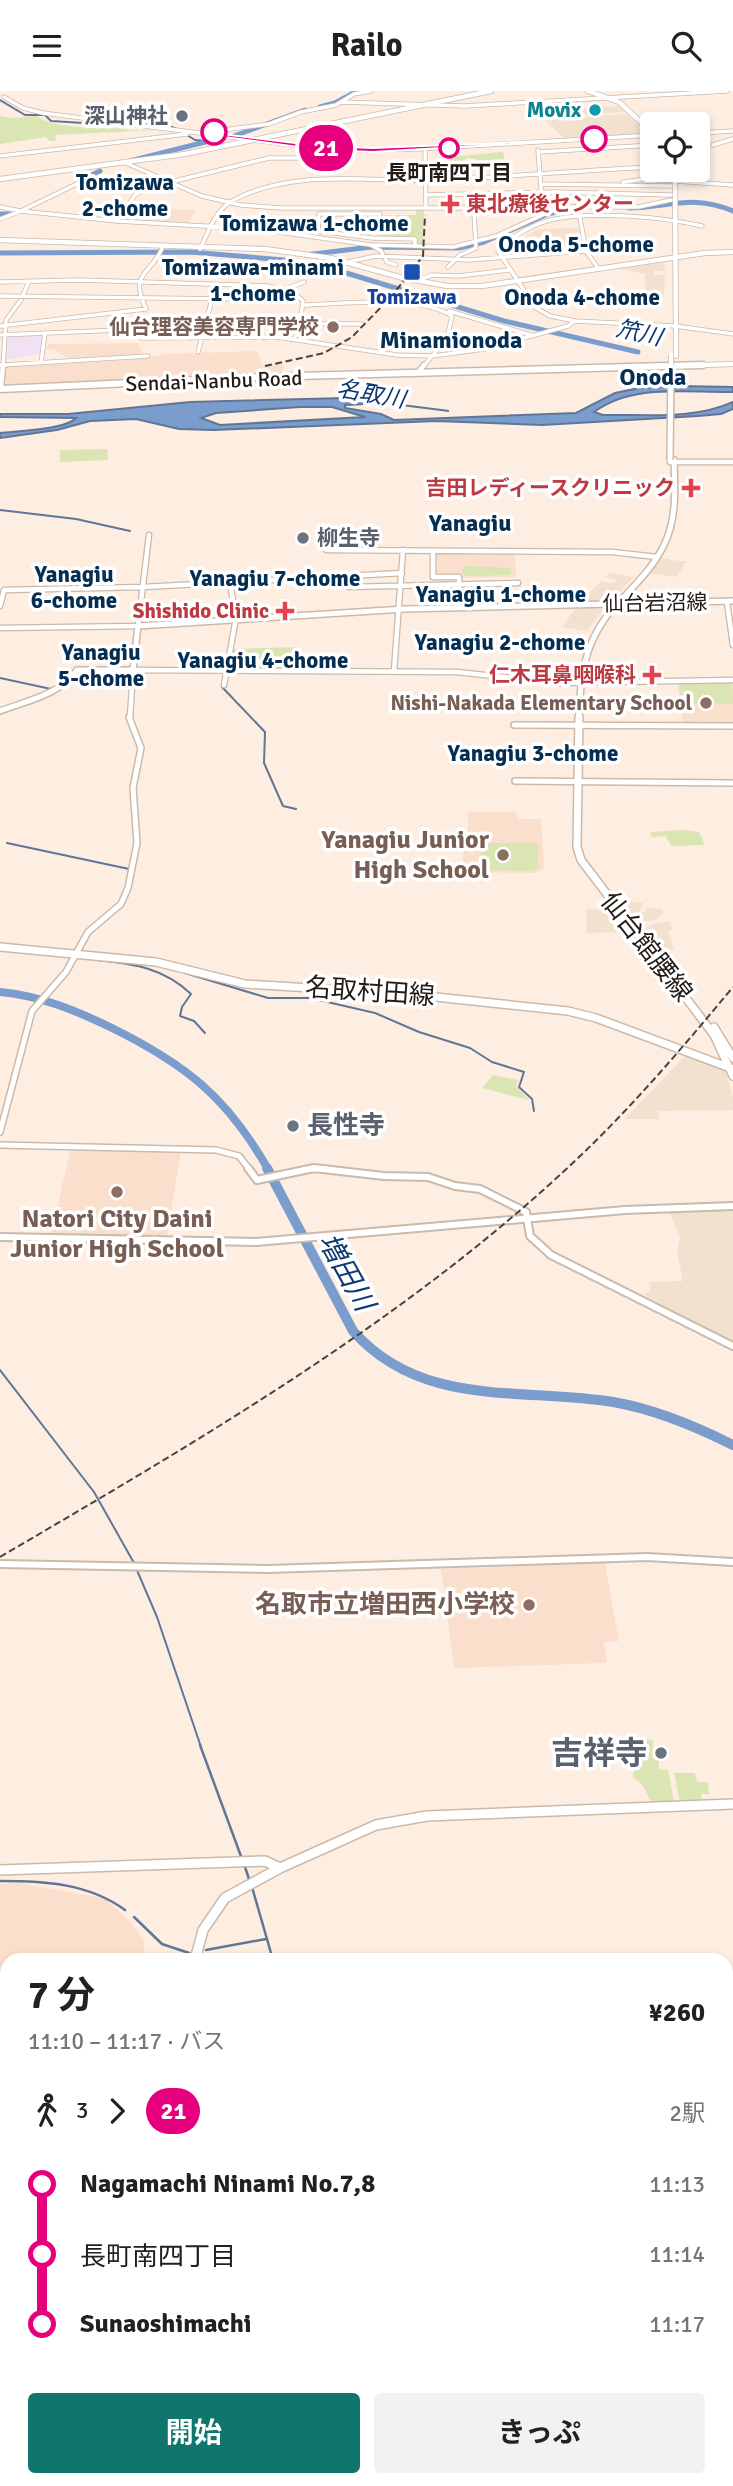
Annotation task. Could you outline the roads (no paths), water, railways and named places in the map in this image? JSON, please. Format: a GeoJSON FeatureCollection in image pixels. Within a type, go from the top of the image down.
{"type":"FeatureCollection","features":[{"type":"Feature","properties":{"kind":"highway"},"geometry":{"type":"LineString","coordinates":[[253,141],[395,108],[484,91]]}},
{"type":"Feature","properties":{"kind":"highway"},"geometry":{"type":"LineString","coordinates":[[0,179],[128,164],[417,106],[435,105],[491,91]]}},
{"type":"Feature","properties":{"kind":"highway","name":"Sendai-Nanbu Road"},"geometry":{"type":"LineString","coordinates":[[0,389],[733,364]]}},
{"type":"Feature","properties":{"kind":"main road"},"geometry":{"type":"LineString","coordinates":[[588,91],[613,98]]}},
{"type":"Feature","properties":{"kind":"main road"},"geometry":{"type":"LineString","coordinates":[[594,91],[628,106],[640,119]]}},
{"type":"Feature","properties":{"kind":"main road"},"geometry":{"type":"LineString","coordinates":[[673,184],[673,220]]}},
{"type":"Feature","properties":{"kind":"main road","name":"仙台館腰線"},"geometry":{"type":"LineString","coordinates":[[673,220],[672,518],[666,538],[655,557],[596,627],[587,644],[580,683],[577,847],[581,860],[730,1058],[733,1076]]}},
{"type":"Feature","properties":{"kind":"main road"},"geometry":{"type":"LineString","coordinates":[[0,241],[162,249],[260,249],[345,263]]}},
{"type":"Feature","properties":{"kind":"main road"},"geometry":{"type":"LineString","coordinates":[[201,248],[315,255],[407,280],[454,289],[733,251]]}},
{"type":"Feature","properties":{"kind":"main road"},"geometry":{"type":"LineString","coordinates":[[518,282],[672,258]]}},
{"type":"Feature","properties":{"kind":"main road","name":"仙台岩沼線"},"geometry":{"type":"LineString","coordinates":[[138,626],[399,610],[730,601]]}},
{"type":"Feature","properties":{"kind":"main road"},"geometry":{"type":"LineString","coordinates":[[0,711],[60,687],[71,680],[77,670],[133,670],[138,626]]}},
{"type":"Feature","properties":{"kind":"main road","name":"名取村田線"},"geometry":{"type":"LineString","coordinates":[[0,947],[164,963],[245,984],[407,994],[568,1011],[595,1017],[732,1068]]}},
{"type":"Feature","properties":{"kind":"main road"},"geometry":{"type":"LineString","coordinates":[[711,1059],[730,1058]]}},
{"type":"Feature","properties":{"kind":"street"},"geometry":{"type":"LineString","coordinates":[[196,133],[265,125],[371,91]]}},
{"type":"Feature","properties":{"kind":"street"},"geometry":{"type":"LineString","coordinates":[[435,105],[697,96],[727,91]]}},
{"type":"Feature","properties":{"kind":"street"},"geometry":{"type":"LineString","coordinates":[[4,97],[37,112],[183,132]]}},
{"type":"Feature","properties":{"kind":"street"},"geometry":{"type":"LineString","coordinates":[[9,101],[21,109],[39,113],[315,148],[425,150],[640,134]]}},
{"type":"Feature","properties":{"kind":"street"},"geometry":{"type":"LineString","coordinates":[[341,102],[395,108]]}},
{"type":"Feature","properties":{"kind":"street"},"geometry":{"type":"LineString","coordinates":[[410,106],[417,106]]}},
{"type":"Feature","properties":{"kind":"street"},"geometry":{"type":"LineString","coordinates":[[710,132],[733,130]]}},
{"type":"Feature","properties":{"kind":"street"},"geometry":{"type":"LineString","coordinates":[[0,156],[183,132]]}},
{"type":"Feature","properties":{"kind":"street"},"geometry":{"type":"LineString","coordinates":[[713,145],[733,139]]}},
{"type":"Feature","properties":{"kind":"street"},"geometry":{"type":"LineString","coordinates":[[531,143],[539,152],[542,213]]}},
{"type":"Feature","properties":{"kind":"street"},"geometry":{"type":"LineString","coordinates":[[539,152],[640,146]]}},
{"type":"Feature","properties":{"kind":"street"},"geometry":{"type":"LineString","coordinates":[[117,221],[138,192],[168,182],[269,158],[311,158],[315,148]]}},
{"type":"Feature","properties":{"kind":"street"},"geometry":{"type":"LineString","coordinates":[[425,150],[426,208]]}},
{"type":"Feature","properties":{"kind":"street"},"geometry":{"type":"LineString","coordinates":[[128,164],[202,196],[228,203],[267,207],[474,208]]}},
{"type":"Feature","properties":{"kind":"street"},"geometry":{"type":"LineString","coordinates":[[201,248],[222,208],[228,203],[281,184],[306,179],[426,180],[640,167]]}},
{"type":"Feature","properties":{"kind":"street"},"geometry":{"type":"LineString","coordinates":[[0,219],[93,176]]}},
{"type":"Feature","properties":{"kind":"street"},"geometry":{"type":"LineString","coordinates":[[540,184],[733,185]]}},
{"type":"Feature","properties":{"kind":"street"},"geometry":{"type":"LineString","coordinates":[[426,195],[540,193],[673,200]]}},
{"type":"Feature","properties":{"kind":"street"},"geometry":{"type":"LineString","coordinates":[[448,267],[455,259],[475,249],[473,195]]}},
{"type":"Feature","properties":{"kind":"street"},"geometry":{"type":"LineString","coordinates":[[0,207],[117,221],[257,229],[374,246],[441,248],[476,243],[542,213],[569,206],[638,207],[673,200]]}},
{"type":"Feature","properties":{"kind":"street"},"geometry":{"type":"LineString","coordinates":[[355,208],[355,214]]}},
{"type":"Feature","properties":{"kind":"street"},"geometry":{"type":"LineString","coordinates":[[380,214],[320,214],[318,231],[353,236],[415,239],[415,246]]}},
{"type":"Feature","properties":{"kind":"street"},"geometry":{"type":"LineString","coordinates":[[702,226],[673,220],[559,218],[503,245],[498,251],[541,313],[575,321],[673,325],[733,334]]}},
{"type":"Feature","properties":{"kind":"street"},"geometry":{"type":"LineString","coordinates":[[580,218],[586,251],[598,268]]}},
{"type":"Feature","properties":{"kind":"street"},"geometry":{"type":"LineString","coordinates":[[346,241],[353,236]]}},
{"type":"Feature","properties":{"kind":"street"},"geometry":{"type":"LineString","coordinates":[[374,246],[387,263],[396,264]]}},
{"type":"Feature","properties":{"kind":"street"},"geometry":{"type":"LineString","coordinates":[[3,325],[146,309],[138,292],[140,283],[143,272],[162,249]]}},
{"type":"Feature","properties":{"kind":"street"},"geometry":{"type":"LineString","coordinates":[[320,275],[345,263],[383,255],[455,259],[586,251]]}},
{"type":"Feature","properties":{"kind":"street"},"geometry":{"type":"LineString","coordinates":[[407,280],[432,275],[458,276],[509,270]]}},
{"type":"Feature","properties":{"kind":"street"},"geometry":{"type":"LineString","coordinates":[[0,389],[3,325],[23,296],[29,281]]}},
{"type":"Feature","properties":{"kind":"street"},"geometry":{"type":"LineString","coordinates":[[0,282],[261,285],[285,290],[302,298],[300,321],[294,339]]}},
{"type":"Feature","properties":{"kind":"street"},"geometry":{"type":"LineString","coordinates":[[0,296],[212,299],[256,297],[304,282]]}},
{"type":"Feature","properties":{"kind":"street"},"geometry":{"type":"LineString","coordinates":[[198,352],[216,283]]}},
{"type":"Feature","properties":{"kind":"street"},"geometry":{"type":"LineString","coordinates":[[303,305],[423,305],[510,326],[531,335]]}},
{"type":"Feature","properties":{"kind":"street"},"geometry":{"type":"LineString","coordinates":[[419,371],[447,338],[452,316],[447,311]]}},
{"type":"Feature","properties":{"kind":"street"},"geometry":{"type":"LineString","coordinates":[[2,335],[119,330],[166,322],[300,321],[362,324]]}},
{"type":"Feature","properties":{"kind":"street"},"geometry":{"type":"LineString","coordinates":[[141,338],[294,339],[389,356],[434,356],[460,353],[568,326],[575,321]]}},
{"type":"Feature","properties":{"kind":"street"},"geometry":{"type":"LineString","coordinates":[[41,363],[45,333]]}},
{"type":"Feature","properties":{"kind":"street"},"geometry":{"type":"LineString","coordinates":[[2,365],[148,356]]}},
{"type":"Feature","properties":{"kind":"street"},"geometry":{"type":"LineString","coordinates":[[672,461],[733,462]]}},
{"type":"Feature","properties":{"kind":"street"},"geometry":{"type":"LineString","coordinates":[[0,628],[138,626],[149,535]]}},
{"type":"Feature","properties":{"kind":"street"},"geometry":{"type":"LineString","coordinates":[[326,550],[628,553],[655,557]]}},
{"type":"Feature","properties":{"kind":"street"},"geometry":{"type":"LineString","coordinates":[[394,671],[403,550]]}},
{"type":"Feature","properties":{"kind":"street"},"geometry":{"type":"LineString","coordinates":[[433,551],[433,577],[459,577],[459,584]]}},
{"type":"Feature","properties":{"kind":"street"},"geometry":{"type":"LineString","coordinates":[[0,606],[4,590],[143,587],[402,573]]}},
{"type":"Feature","properties":{"kind":"street"},"geometry":{"type":"LineString","coordinates":[[224,685],[236,620],[230,583]]}},
{"type":"Feature","properties":{"kind":"street"},"geometry":{"type":"LineString","coordinates":[[348,587],[518,583]]}},
{"type":"Feature","properties":{"kind":"street"},"geometry":{"type":"LineString","coordinates":[[730,601],[733,645]]}},
{"type":"Feature","properties":{"kind":"street"},"geometry":{"type":"LineString","coordinates":[[0,1132],[29,1017],[37,1001],[66,972],[88,932],[121,904],[128,888],[136,856],[132,796],[141,748],[139,737],[128,717],[133,670],[468,672],[545,683],[733,680]]}},
{"type":"Feature","properties":{"kind":"street"},"geometry":{"type":"LineString","coordinates":[[514,725],[733,726]]}},
{"type":"Feature","properties":{"kind":"street"},"geometry":{"type":"LineString","coordinates":[[515,781],[733,783]]}},
{"type":"Feature","properties":{"kind":"street"},"geometry":{"type":"LineString","coordinates":[[0,1145],[228,1151],[239,1156],[257,1179],[314,1168],[384,1176],[428,1177],[456,1186],[486,1191],[526,1212],[530,1236],[551,1255],[733,1346]]}},
{"type":"Feature","properties":{"kind":"street"},"geometry":{"type":"LineString","coordinates":[[0,1237],[230,1242],[294,1240],[627,1210],[733,1206]]}},
{"type":"Feature","properties":{"kind":"street"},"geometry":{"type":"LineString","coordinates":[[0,1564],[317,1569],[647,1557],[733,1562]]}},
{"type":"Feature","properties":{"kind":"street"},"geometry":{"type":"LineString","coordinates":[[198,1953],[212,1914],[225,1898],[279,1868],[356,1832],[398,1819],[733,1804]]}},
{"type":"Feature","properties":{"kind":"street"},"geometry":{"type":"LineString","coordinates":[[0,1870],[237,1861],[268,1861],[279,1868]]}},
{"type":"Feature","properties":{"kind":"water"},"geometry":{"type":"Polygon","coordinates":[[[733,387],[733,392],[643,393],[609,403],[594,412],[603,415],[686,414],[718,408],[733,402],[733,409],[721,414],[698,416],[542,425],[436,421],[214,430],[179,429],[136,419],[90,421],[57,430],[0,438],[0,433],[51,427],[76,418],[0,417],[0,414],[68,414],[190,402],[346,398],[386,403],[345,405],[345,408],[381,414],[394,420],[576,413],[615,393],[639,388],[733,387]],[[332,407],[216,413],[201,418],[220,425],[365,417],[332,407]]]}},
{"type":"Feature","properties":{"kind":"waterway"},"geometry":{"type":"LineString","coordinates":[[320,107],[335,103],[357,91]]}},
{"type":"Feature","properties":{"kind":"waterway"},"geometry":{"type":"LineString","coordinates":[[0,100],[25,115],[45,115],[51,121],[116,125]]}},
{"type":"Feature","properties":{"kind":"waterway"},"geometry":{"type":"LineString","coordinates":[[234,136],[305,110]]}},
{"type":"Feature","properties":{"kind":"waterway"},"geometry":{"type":"LineString","coordinates":[[138,123],[158,122],[177,129]]}},
{"type":"Feature","properties":{"kind":"waterway"},"geometry":{"type":"LineString","coordinates":[[187,135],[195,140],[205,141]]}},
{"type":"Feature","properties":{"kind":"waterway"},"geometry":{"type":"LineString","coordinates":[[130,161],[221,138]]}},
{"type":"Feature","properties":{"kind":"waterway"},"geometry":{"type":"LineString","coordinates":[[83,179],[100,171]]}},
{"type":"Feature","properties":{"kind":"waterway"},"geometry":{"type":"LineString","coordinates":[[629,208],[694,202],[733,211]]}},
{"type":"Feature","properties":{"kind":"waterway"},"geometry":{"type":"LineString","coordinates":[[305,255],[371,247],[459,248],[484,242],[548,214],[575,207]]}},
{"type":"Feature","properties":{"kind":"waterway"},"geometry":{"type":"LineString","coordinates":[[0,214],[11,214]]}},
{"type":"Feature","properties":{"kind":"waterway","name":"笊川"},"geometry":{"type":"LineString","coordinates":[[0,253],[191,252],[284,260],[343,272],[504,321],[638,352]]}},
{"type":"Feature","properties":{"kind":"waterway"},"geometry":{"type":"LineString","coordinates":[[0,510],[76,519],[130,531]]}},
{"type":"Feature","properties":{"kind":"waterway"},"geometry":{"type":"LineString","coordinates":[[0,678],[51,689]]}},
{"type":"Feature","properties":{"kind":"waterway"},"geometry":{"type":"LineString","coordinates":[[222,687],[265,732],[264,763],[283,806],[296,809]]}},
{"type":"Feature","properties":{"kind":"waterway"},"geometry":{"type":"LineString","coordinates":[[7,843],[129,869]]}},
{"type":"Feature","properties":{"kind":"waterway"},"geometry":{"type":"LineString","coordinates":[[98,960],[148,969],[181,985],[191,994],[182,1007],[180,1016],[194,1021],[205,1033]]}},
{"type":"Feature","properties":{"kind":"waterway"},"geometry":{"type":"LineString","coordinates":[[185,973],[268,998],[310,998],[375,1013],[419,1032],[470,1048],[492,1062],[524,1072],[519,1087],[532,1099],[534,1111]]}},
{"type":"Feature","properties":{"kind":"waterway","name":"増田川"},"geometry":{"type":"LineString","coordinates":[[0,992],[44,1000],[71,1010],[138,1041],[183,1069],[220,1102],[253,1144],[268,1169]]}},
{"type":"Feature","properties":{"kind":"waterway","name":"増田川"},"geometry":{"type":"LineString","coordinates":[[267,1168],[353,1331],[380,1356],[410,1373],[442,1384],[509,1394],[579,1398],[629,1405],[674,1419],[733,1445]]}},
{"type":"Feature","properties":{"kind":"waterway"},"geometry":{"type":"LineString","coordinates":[[0,1370],[94,1492],[134,1563]]}},
{"type":"Feature","properties":{"kind":"waterway"},"geometry":{"type":"LineString","coordinates":[[136,1568],[157,1617],[201,1747]]}},
{"type":"Feature","properties":{"kind":"waterway"},"geometry":{"type":"LineString","coordinates":[[200,1745],[242,1859]]}},
{"type":"Feature","properties":{"kind":"waterway"},"geometry":{"type":"LineString","coordinates":[[244,1864],[250,1882]]}},
{"type":"Feature","properties":{"kind":"waterway"},"geometry":{"type":"LineString","coordinates":[[0,1881],[65,1885],[96,1894],[125,1910]]}},
{"type":"Feature","properties":{"kind":"waterway"},"geometry":{"type":"LineString","coordinates":[[252,1887],[271,1953]]}},
{"type":"Feature","properties":{"kind":"waterway"},"geometry":{"type":"LineString","coordinates":[[134,1917],[162,1944],[189,1953]]}},
{"type":"Feature","properties":{"kind":"waterway"},"geometry":{"type":"LineString","coordinates":[[206,1950],[266,1939]]}},
{"type":"Feature","properties":{"kind":"tunnel"},"geometry":{"type":"LineString","coordinates":[[401,280],[407,282]]}},
{"type":"Feature","properties":{"kind":"railway"},"geometry":{"type":"LineString","coordinates":[[265,366],[324,353],[352,337],[391,297],[423,256],[425,215]]}},
{"type":"Feature","properties":{"kind":"railway"},"geometry":{"type":"LineString","coordinates":[[0,1557],[226,1422],[373,1325],[443,1273],[512,1217],[598,1139],[658,1075],[733,987]]}},
{"type":"Feature","properties":{"kind":"place","name":"Movix"},"geometry":{"type":"Point","coordinates":[595,110]}},
{"type":"Feature","properties":{"kind":"place","name":"深山神社"},"geometry":{"type":"Point","coordinates":[182,116]}},
{"type":"Feature","properties":{"kind":"place","name":"長町南四丁目"},"geometry":{"type":"Point","coordinates":[449,148]}},
{"type":"Feature","properties":{"kind":"place","name":"東北療後センター"},"geometry":{"type":"Point","coordinates":[450,204]}},
{"type":"Feature","properties":{"kind":"place","name":"Tomizawa"},"geometry":{"type":"Point","coordinates":[412,272]}},
{"type":"Feature","properties":{"kind":"place","name":"仙台理容美容専門学校"},"geometry":{"type":"Point","coordinates":[333,327]}},
{"type":"Feature","properties":{"kind":"place","name":"吉田レディースクリニック"},"geometry":{"type":"Point","coordinates":[691,488]}},
{"type":"Feature","properties":{"kind":"place","name":"柳生寺"},"geometry":{"type":"Point","coordinates":[303,538]}},
{"type":"Feature","properties":{"kind":"place","name":"Shishido Clinic"},"geometry":{"type":"Point","coordinates":[285,611]}},
{"type":"Feature","properties":{"kind":"place","name":"仁木耳鼻咽喉科"},"geometry":{"type":"Point","coordinates":[652,675]}},
{"type":"Feature","properties":{"kind":"place","name":"Nishi-Nakada Elementary School"},"geometry":{"type":"Point","coordinates":[706,703]}},
{"type":"Feature","properties":{"kind":"place","name":"Yanagiu Junior High School"},"geometry":{"type":"Point","coordinates":[503,855]}},
{"type":"Feature","properties":{"kind":"place","name":"長性寺"},"geometry":{"type":"Point","coordinates":[293,1126]}},
{"type":"Feature","properties":{"kind":"place","name":"Natori City Daini Junior High School"},"geometry":{"type":"Point","coordinates":[117,1192]}},
{"type":"Feature","properties":{"kind":"place","name":"名取市立増田西小学校"},"geometry":{"type":"Point","coordinates":[529,1605]}},
{"type":"Feature","properties":{"kind":"place","name":"吉祥寺"},"geometry":{"type":"Point","coordinates":[661,1753]}},
{"type":"Feature","properties":{"kind":"district","name":"Tomizawa 2-chome"},"geometry":{"type":"Point","coordinates":[125,195]}},
{"type":"Feature","properties":{"kind":"district","name":"Tomizawa 1-chome"},"geometry":{"type":"Point","coordinates":[314,223]}},
{"type":"Feature","properties":{"kind":"district","name":"Onoda 5-chome"},"geometry":{"type":"Point","coordinates":[576,244]}},
{"type":"Feature","properties":{"kind":"district","name":"Tomizawa-minami 1-chome"},"geometry":{"type":"Point","coordinates":[253,280]}},
{"type":"Feature","properties":{"kind":"district","name":"Onoda 4-chome"},"geometry":{"type":"Point","coordinates":[582,297]}},
{"type":"Feature","properties":{"kind":"district","name":"Minamionoda"},"geometry":{"type":"Point","coordinates":[451,340]}},
{"type":"Feature","properties":{"kind":"district","name":"Onoda"},"geometry":{"type":"Point","coordinates":[653,377]}},
{"type":"Feature","properties":{"kind":"district","name":"Yanagiu"},"geometry":{"type":"Point","coordinates":[470,523]}},
{"type":"Feature","properties":{"kind":"district","name":"Yanagiu 7-chome"},"geometry":{"type":"Point","coordinates":[275,578]}},
{"type":"Feature","properties":{"kind":"district","name":"Yanagiu 6-chome"},"geometry":{"type":"Point","coordinates":[74,587]}},
{"type":"Feature","properties":{"kind":"district","name":"Yanagiu 1-chome"},"geometry":{"type":"Point","coordinates":[501,594]}},
{"type":"Feature","properties":{"kind":"district","name":"Yanagiu 2-chome"},"geometry":{"type":"Point","coordinates":[500,642]}},
{"type":"Feature","properties":{"kind":"district","name":"Yanagiu 4-chome"},"geometry":{"type":"Point","coordinates":[263,660]}},
{"type":"Feature","properties":{"kind":"district","name":"Yanagiu 5-chome"},"geometry":{"type":"Point","coordinates":[101,665]}},
{"type":"Feature","properties":{"kind":"district","name":"Yanagiu 3-chome"},"geometry":{"type":"Point","coordinates":[533,753]}},
{"type":"Feature","properties":{"kind":"water label","name":"名取川"},"geometry":{"type":"Point","coordinates":[371,394]}}]}
